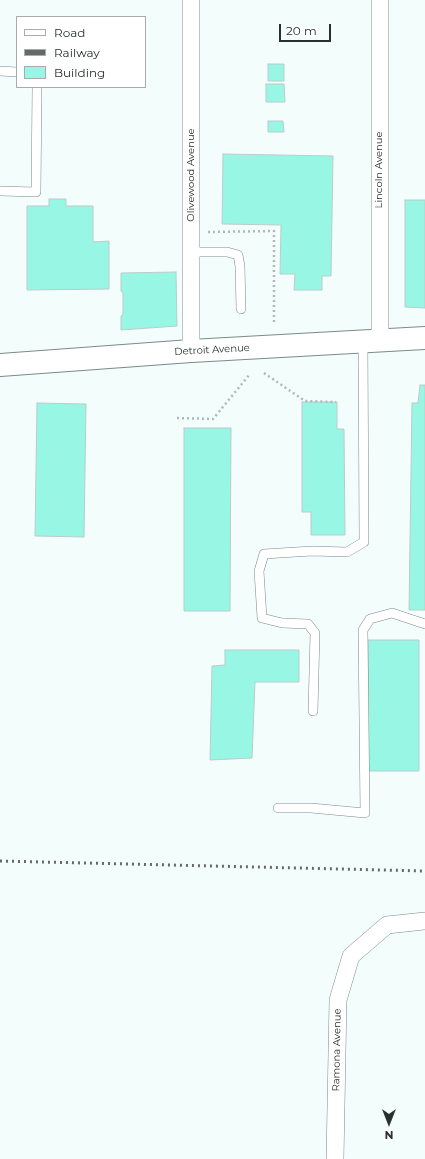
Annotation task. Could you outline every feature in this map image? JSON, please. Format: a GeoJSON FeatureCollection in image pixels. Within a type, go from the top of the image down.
{"type":"FeatureCollection","features":[{"type":"Feature","properties":{"kind":"main road","name":"Detroit Avenue"},"geometry":{"type":"LineString","coordinates":[[0,365],[190,351],[425,338]]}},
{"type":"Feature","properties":{"kind":"street","name":"Olivewood Avenue"},"geometry":{"type":"LineString","coordinates":[[190,351],[191,0]]}},
{"type":"Feature","properties":{"kind":"street","name":"Lincoln Avenue"},"geometry":{"type":"LineString","coordinates":[[371,341],[380,0]]}},
{"type":"Feature","properties":{"kind":"street","name":"Ramona Avenue"},"geometry":{"type":"LineString","coordinates":[[335,1159],[338,1000],[351,956],[386,925],[425,922]]}},
{"type":"Feature","properties":{"kind":"lane"},"geometry":{"type":"LineString","coordinates":[[0,71],[16,72]]}},
{"type":"Feature","properties":{"kind":"lane"},"geometry":{"type":"LineString","coordinates":[[0,191],[36,192],[37,88]]}},
{"type":"Feature","properties":{"kind":"lane"},"geometry":{"type":"LineString","coordinates":[[190,252],[227,252],[238,255],[240,266],[241,309]]}},
{"type":"Feature","properties":{"kind":"lane"},"geometry":{"type":"LineString","coordinates":[[313,711],[315,633],[308,624],[282,622],[262,618],[259,571],[264,554],[312,551],[347,552],[364,542],[371,341]]}},
{"type":"Feature","properties":{"kind":"lane"},"geometry":{"type":"LineString","coordinates":[[278,808],[311,808],[364,813],[364,630],[370,619],[392,613],[425,624]]}},
{"type":"Feature","properties":{"kind":"path"},"geometry":{"type":"LineString","coordinates":[[206,232],[274,231],[274,323]]}},
{"type":"Feature","properties":{"kind":"path"},"geometry":{"type":"LineString","coordinates":[[264,373],[305,401],[336,402]]}},
{"type":"Feature","properties":{"kind":"path"},"geometry":{"type":"LineString","coordinates":[[177,418],[213,419],[250,374]]}},
{"type":"Feature","properties":{"kind":"building"},"geometry":{"type":"Polygon","coordinates":[[[268,64],[284,64],[284,81],[268,81],[268,64]]]}},
{"type":"Feature","properties":{"kind":"building"},"geometry":{"type":"Polygon","coordinates":[[[266,84],[284,84],[285,102],[266,102],[266,84]]]}},
{"type":"Feature","properties":{"kind":"building"},"geometry":{"type":"Polygon","coordinates":[[[268,121],[283,121],[284,132],[268,132],[268,121]]]}},
{"type":"Feature","properties":{"kind":"building"},"geometry":{"type":"Polygon","coordinates":[[[223,154],[333,156],[331,276],[322,276],[322,290],[294,290],[295,274],[280,274],[281,225],[222,224],[223,154]]]}},
{"type":"Feature","properties":{"kind":"building"},"geometry":{"type":"Polygon","coordinates":[[[49,199],[66,199],[66,206],[93,206],[93,242],[109,241],[109,289],[27,290],[27,206],[49,206],[49,199]]]}},
{"type":"Feature","properties":{"kind":"building"},"geometry":{"type":"Polygon","coordinates":[[[405,200],[425,200],[425,308],[405,307],[405,200]]]}},
{"type":"Feature","properties":{"kind":"building"},"geometry":{"type":"Polygon","coordinates":[[[176,272],[177,326],[121,330],[123,293],[121,291],[121,273],[176,272]]]}},
{"type":"Feature","properties":{"kind":"building"},"geometry":{"type":"Polygon","coordinates":[[[420,385],[425,385],[425,610],[409,610],[412,403],[418,403],[420,385]]]}},
{"type":"Feature","properties":{"kind":"building"},"geometry":{"type":"Polygon","coordinates":[[[302,402],[337,402],[337,429],[344,429],[345,535],[311,535],[311,512],[302,512],[302,402]]]}},
{"type":"Feature","properties":{"kind":"building"},"geometry":{"type":"Polygon","coordinates":[[[37,403],[86,404],[84,537],[35,536],[37,403]]]}},
{"type":"Feature","properties":{"kind":"building"},"geometry":{"type":"Polygon","coordinates":[[[184,428],[231,428],[230,611],[184,611],[184,428]]]}},
{"type":"Feature","properties":{"kind":"building"},"geometry":{"type":"Polygon","coordinates":[[[368,640],[419,640],[419,771],[368,771],[368,640]]]}},
{"type":"Feature","properties":{"kind":"building"},"geometry":{"type":"Polygon","coordinates":[[[225,650],[299,650],[299,682],[255,682],[252,758],[210,760],[212,666],[225,665],[225,650]]]}},
{"type":"Feature","properties":{"kind":"railway"},"geometry":{"type":"LineString","coordinates":[[0,861],[425,871]]}}]}
